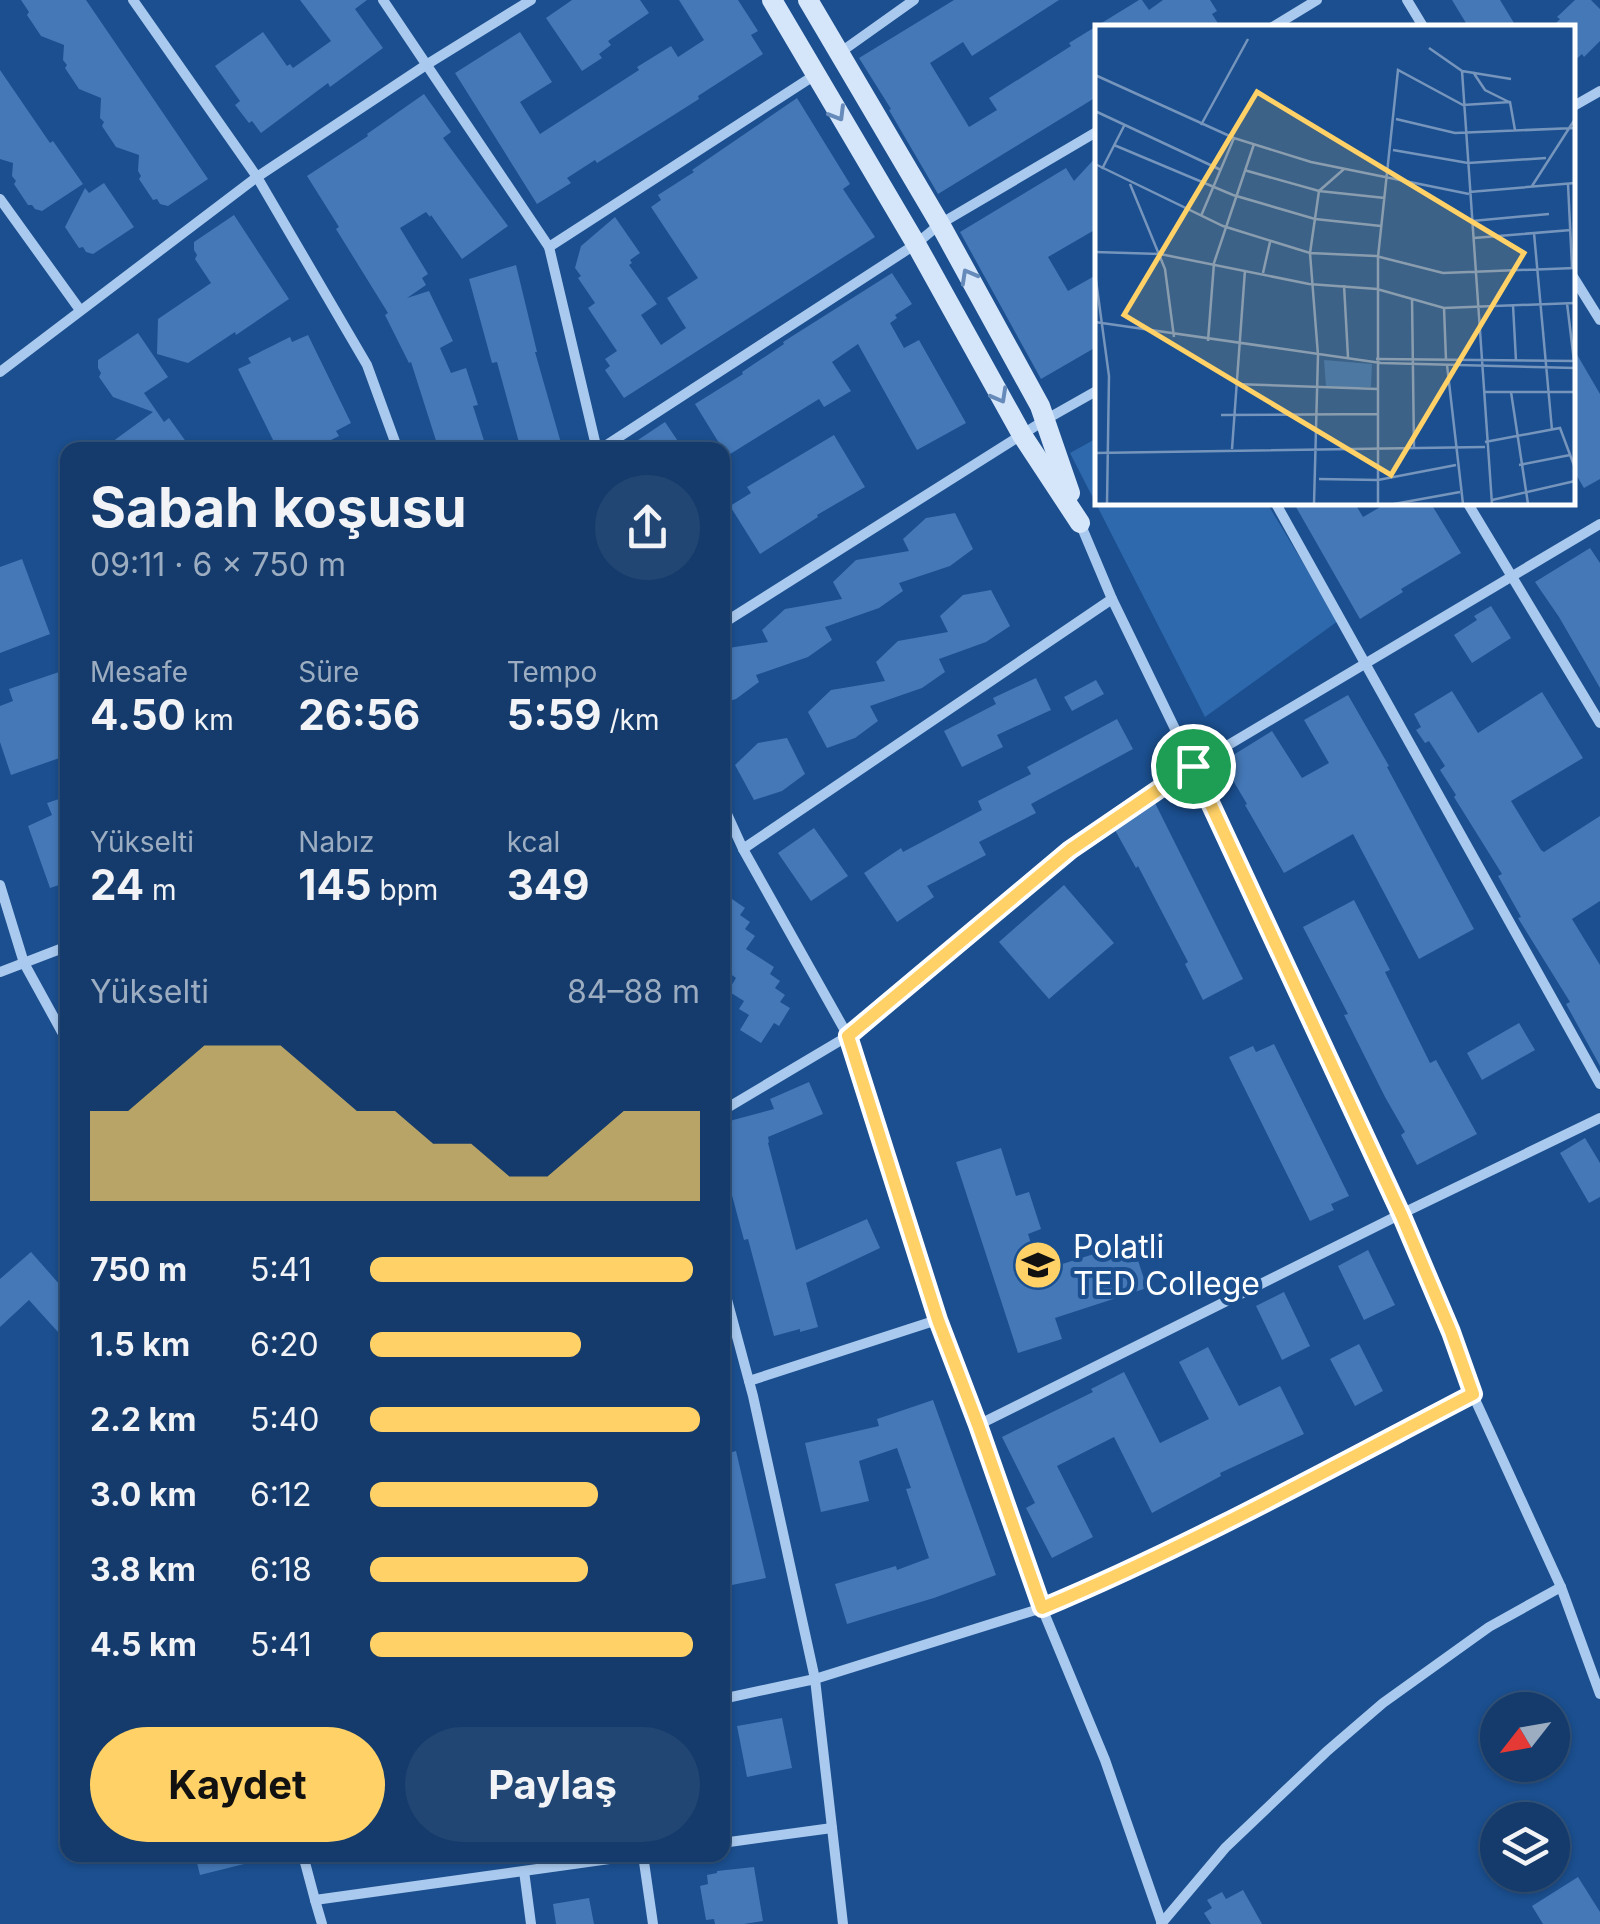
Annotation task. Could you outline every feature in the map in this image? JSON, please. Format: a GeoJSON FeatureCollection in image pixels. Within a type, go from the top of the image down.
{"type":"FeatureCollection","features":[{"type":"Feature","properties":{"kind":"street"},"geometry":{"type":"LineString","coordinates":[[134,0],[257,176],[368,365],[395,442]]}},
{"type":"Feature","properties":{"kind":"street"},"geometry":{"type":"LineString","coordinates":[[383,0],[549,247],[596,442]]}},
{"type":"Feature","properties":{"kind":"street"},"geometry":{"type":"LineString","coordinates":[[0,372],[257,176],[531,0]]}},
{"type":"Feature","properties":{"kind":"street"},"geometry":{"type":"LineString","coordinates":[[772,0],[916,244],[1022,435],[1080,523]]}},
{"type":"Feature","properties":{"kind":"street"},"geometry":{"type":"LineString","coordinates":[[808,0],[940,224],[1040,406],[1080,523],[1112,599],[1401,1214],[1473,1394],[1561,1587],[1600,1694]]}},
{"type":"Feature","properties":{"kind":"street"},"geometry":{"type":"LineString","coordinates":[[838,54],[914,0]]}},
{"type":"Feature","properties":{"kind":"street"},"geometry":{"type":"LineString","coordinates":[[1276,25],[1317,0]]}},
{"type":"Feature","properties":{"kind":"street"},"geometry":{"type":"LineString","coordinates":[[1407,0],[1422,25]]}},
{"type":"Feature","properties":{"kind":"street"},"geometry":{"type":"LineString","coordinates":[[549,247],[815,75]]}},
{"type":"Feature","properties":{"kind":"street"},"geometry":{"type":"LineString","coordinates":[[1575,105],[1600,91]]}},
{"type":"Feature","properties":{"kind":"street"},"geometry":{"type":"LineString","coordinates":[[610,442],[916,244],[940,224],[1095,133]]}},
{"type":"Feature","properties":{"kind":"street"},"geometry":{"type":"LineString","coordinates":[[0,199],[80,310]]}},
{"type":"Feature","properties":{"kind":"street"},"geometry":{"type":"LineString","coordinates":[[1575,280],[1600,320]]}},
{"type":"Feature","properties":{"kind":"street"},"geometry":{"type":"LineString","coordinates":[[730,619],[1095,392]]}},
{"type":"Feature","properties":{"kind":"street"},"geometry":{"type":"LineString","coordinates":[[1277,505],[1600,1084]]}},
{"type":"Feature","properties":{"kind":"street"},"geometry":{"type":"LineString","coordinates":[[1470,505],[1600,722]]}},
{"type":"Feature","properties":{"kind":"street"},"geometry":{"type":"LineString","coordinates":[[730,1106],[848,1036],[1070,850],[1193,766],[1600,524]]}},
{"type":"Feature","properties":{"kind":"street"},"geometry":{"type":"LineString","coordinates":[[743,849],[1112,599]]}},
{"type":"Feature","properties":{"kind":"street"},"geometry":{"type":"LineString","coordinates":[[730,821],[848,1036],[938,1320],[1042,1608],[1105,1760],[1162,1924]]}},
{"type":"Feature","properties":{"kind":"street"},"geometry":{"type":"LineString","coordinates":[[0,884],[24,963],[60,1028]]}},
{"type":"Feature","properties":{"kind":"street"},"geometry":{"type":"LineString","coordinates":[[0,972],[60,949]]}},
{"type":"Feature","properties":{"kind":"street"},"geometry":{"type":"LineString","coordinates":[[978,1425],[1600,1118]]}},
{"type":"Feature","properties":{"kind":"street"},"geometry":{"type":"LineString","coordinates":[[730,1312],[815,1679],[844,1924]]}},
{"type":"Feature","properties":{"kind":"street"},"geometry":{"type":"LineString","coordinates":[[748,1381],[938,1320]]}},
{"type":"Feature","properties":{"kind":"street"},"geometry":{"type":"LineString","coordinates":[[730,1697],[815,1679],[1042,1608],[1233,1518],[1473,1394]]}},
{"type":"Feature","properties":{"kind":"street"},"geometry":{"type":"LineString","coordinates":[[1162,1924],[1226,1848],[1340,1740],[1475,1636],[1561,1587]]}},
{"type":"Feature","properties":{"kind":"street"},"geometry":{"type":"LineString","coordinates":[[730,1842],[832,1828]]}},
{"type":"Feature","properties":{"kind":"street"},"geometry":{"type":"LineString","coordinates":[[306,1862],[322,1924]]}},
{"type":"Feature","properties":{"kind":"street"},"geometry":{"type":"LineString","coordinates":[[536,1862],[538,1869]]}},
{"type":"Feature","properties":{"kind":"street"},"geometry":{"type":"LineString","coordinates":[[315,1900],[589,1862]]}},
{"type":"Feature","properties":{"kind":"street"},"geometry":{"type":"LineString","coordinates":[[641,1862],[653,1924]]}},
{"type":"Feature","properties":{"kind":"street"},"geometry":{"type":"LineString","coordinates":[[524,1871],[530,1924]]}},
{"type":"Feature","properties":{"kind":"shaded area"},"geometry":{"type":"Polygon","coordinates":[[[1095,439],[1095,502],[1070,453],[1095,439]]]}},
{"type":"Feature","properties":{"kind":"shaded area"},"geometry":{"type":"Polygon","coordinates":[[[1097,505],[1268,505],[1338,621],[1205,717],[1097,505]]]}},
{"type":"Feature","properties":{"kind":"building"},"geometry":{"type":"Polygon","coordinates":[[[21,0],[86,0],[208,179],[168,206],[153,200],[139,179],[139,155],[116,147],[102,126],[101,98],[79,89],[65,68],[64,45],[41,36],[21,0]]]}},
{"type":"Feature","properties":{"kind":"building"},"geometry":{"type":"Polygon","coordinates":[[[300,0],[367,0],[355,9],[383,48],[261,133],[235,105],[240,101],[215,66],[263,32],[287,66],[293,68],[331,41],[300,0]]]}},
{"type":"Feature","properties":{"kind":"building"},"geometry":{"type":"Polygon","coordinates":[[[572,0],[640,0],[649,13],[608,41],[611,45],[599,54],[602,58],[582,71],[546,18],[572,0]]]}},
{"type":"Feature","properties":{"kind":"building"},"geometry":{"type":"Polygon","coordinates":[[[679,0],[738,0],[758,31],[751,35],[763,54],[669,118],[567,178],[571,183],[537,204],[455,73],[520,32],[552,82],[520,102],[540,134],[671,46],[678,57],[704,40],[679,0]]]}},
{"type":"Feature","properties":{"kind":"building"},"geometry":{"type":"Polygon","coordinates":[[[954,0],[1059,0],[972,56],[963,42],[930,63],[969,127],[997,110],[989,98],[1095,27],[1095,98],[938,194],[859,58],[954,0]]]}},
{"type":"Feature","properties":{"kind":"building"},"geometry":{"type":"Polygon","coordinates":[[[1139,0],[1149,10],[1163,0],[1210,0],[1217,11],[1212,14],[1219,25],[1098,25],[1139,0]]]}},
{"type":"Feature","properties":{"kind":"building"},"geometry":{"type":"Polygon","coordinates":[[[1452,0],[1500,0],[1515,25],[1467,25],[1452,0]]]}},
{"type":"Feature","properties":{"kind":"building"},"geometry":{"type":"Polygon","coordinates":[[[1575,0],[1591,0],[1600,9],[1600,41],[1575,60],[1575,25],[1554,25],[1560,19],[1557,17],[1575,0]]]}},
{"type":"Feature","properties":{"kind":"building"},"geometry":{"type":"Polygon","coordinates":[[[0,70],[83,184],[42,211],[28,205],[14,184],[13,163],[0,159],[0,70]]]}},
{"type":"Feature","properties":{"kind":"building"},"geometry":{"type":"Polygon","coordinates":[[[424,94],[451,132],[443,138],[508,226],[462,259],[426,212],[400,228],[428,274],[422,278],[426,285],[407,298],[429,291],[453,341],[440,348],[451,373],[466,368],[484,442],[436,442],[411,362],[385,315],[388,313],[307,176],[424,94]]]}},
{"type":"Feature","properties":{"kind":"building"},"geometry":{"type":"Polygon","coordinates":[[[797,98],[850,184],[843,189],[875,237],[624,398],[605,370],[610,366],[605,359],[617,351],[588,308],[595,303],[575,268],[581,246],[615,217],[640,253],[629,265],[657,304],[641,315],[661,345],[686,328],[667,298],[698,278],[651,207],[661,200],[658,195],[797,98]]]}},
{"type":"Feature","properties":{"kind":"building"},"geometry":{"type":"Polygon","coordinates":[[[1095,158],[1095,230],[1048,257],[1068,291],[1095,276],[1095,348],[1041,379],[960,232],[1066,168],[1074,181],[1095,158]]]}},
{"type":"Feature","properties":{"kind":"building"},"geometry":{"type":"Polygon","coordinates":[[[104,183],[134,227],[93,254],[79,248],[65,227],[85,188],[89,193],[104,183]]]}},
{"type":"Feature","properties":{"kind":"building"},"geometry":{"type":"Polygon","coordinates":[[[234,215],[289,299],[188,363],[157,354],[158,319],[211,283],[195,259],[194,242],[234,215]]]}},
{"type":"Feature","properties":{"kind":"building"},"geometry":{"type":"Polygon","coordinates":[[[516,265],[561,442],[519,442],[469,279],[516,265]]]}},
{"type":"Feature","properties":{"kind":"building"},"geometry":{"type":"Polygon","coordinates":[[[892,273],[912,304],[890,323],[904,348],[919,340],[966,423],[917,450],[858,344],[832,362],[851,391],[824,407],[819,399],[730,454],[730,442],[718,442],[695,404],[743,374],[783,342],[892,273]]]}},
{"type":"Feature","properties":{"kind":"building"},"geometry":{"type":"Polygon","coordinates":[[[138,333],[168,377],[144,393],[164,422],[169,418],[186,442],[112,442],[153,412],[113,397],[99,377],[98,360],[138,333]]]}},
{"type":"Feature","properties":{"kind":"building"},"geometry":{"type":"Polygon","coordinates":[[[308,335],[351,423],[336,431],[339,436],[327,442],[274,442],[238,369],[251,363],[248,358],[290,337],[292,342],[308,335]]]}},
{"type":"Feature","properties":{"kind":"building"},"geometry":{"type":"Polygon","coordinates":[[[1575,351],[1600,394],[1600,479],[1584,488],[1575,473],[1575,351]]]}},
{"type":"Feature","properties":{"kind":"building"},"geometry":{"type":"Polygon","coordinates":[[[665,422],[679,442],[635,442],[665,422]]]}},
{"type":"Feature","properties":{"kind":"building"},"geometry":{"type":"Polygon","coordinates":[[[834,435],[865,487],[760,554],[730,506],[751,493],[747,487],[834,435]]]}},
{"type":"Feature","properties":{"kind":"building"},"geometry":{"type":"Polygon","coordinates":[[[1356,505],[1363,517],[1384,505],[1432,505],[1461,553],[1360,619],[1296,507],[1356,505]]]}},
{"type":"Feature","properties":{"kind":"building"},"geometry":{"type":"Polygon","coordinates":[[[955,513],[973,549],[950,566],[899,583],[903,591],[879,608],[825,627],[832,640],[808,657],[756,675],[759,682],[730,701],[730,648],[768,642],[762,630],[785,609],[842,599],[833,582],[856,560],[909,551],[903,539],[926,518],[955,513]]]}},
{"type":"Feature","properties":{"kind":"building"},"geometry":{"type":"Polygon","coordinates":[[[1590,548],[1600,563],[1600,688],[1535,582],[1590,548]]]}},
{"type":"Feature","properties":{"kind":"building"},"geometry":{"type":"Polygon","coordinates":[[[22,559],[50,634],[0,653],[0,567],[22,559]]]}},
{"type":"Feature","properties":{"kind":"building"},"geometry":{"type":"Polygon","coordinates":[[[991,590],[1010,626],[986,642],[939,659],[945,672],[922,688],[870,706],[878,721],[855,738],[827,748],[808,712],[831,690],[885,681],[876,662],[898,641],[948,632],[940,616],[963,595],[991,590]]]}},
{"type":"Feature","properties":{"kind":"building"},"geometry":{"type":"Polygon","coordinates":[[[1491,606],[1511,638],[1472,663],[1454,635],[1491,606]]]}},
{"type":"Feature","properties":{"kind":"building"},"geometry":{"type":"Polygon","coordinates":[[[60,675],[60,758],[11,775],[0,742],[0,706],[13,701],[9,689],[60,675]]]}},
{"type":"Feature","properties":{"kind":"building"},"geometry":{"type":"Polygon","coordinates":[[[1036,678],[1051,710],[997,735],[1003,747],[962,767],[944,731],[996,704],[993,698],[1036,678]]]}},
{"type":"Feature","properties":{"kind":"building"},"geometry":{"type":"Polygon","coordinates":[[[1096,680],[1104,694],[1072,711],[1064,697],[1096,680]]]}},
{"type":"Feature","properties":{"kind":"building"},"geometry":{"type":"Polygon","coordinates":[[[1452,691],[1478,733],[1542,692],[1583,758],[1511,801],[1544,852],[1600,816],[1600,901],[1572,919],[1600,965],[1600,1066],[1566,1004],[1570,1002],[1518,918],[1521,917],[1498,876],[1502,874],[1440,770],[1445,766],[1429,741],[1425,743],[1416,730],[1421,727],[1414,714],[1452,691]]]}},
{"type":"Feature","properties":{"kind":"building"},"geometry":{"type":"Polygon","coordinates":[[[1348,695],[1474,929],[1419,959],[1353,834],[1284,873],[1222,762],[1272,731],[1302,778],[1329,763],[1304,720],[1348,695]]]}},
{"type":"Feature","properties":{"kind":"building"},"geometry":{"type":"Polygon","coordinates":[[[1117,719],[1133,749],[1031,804],[1036,813],[979,842],[986,855],[927,886],[934,897],[897,922],[864,873],[901,848],[903,852],[982,810],[978,801],[1031,774],[1027,767],[1117,719]]]}},
{"type":"Feature","properties":{"kind":"building"},"geometry":{"type":"Polygon","coordinates":[[[787,738],[805,774],[782,791],[754,800],[735,765],[758,743],[787,738]]]}},
{"type":"Feature","properties":{"kind":"building"},"geometry":{"type":"Polygon","coordinates":[[[60,799],[60,885],[50,888],[28,826],[52,815],[47,803],[60,799]]]}},
{"type":"Feature","properties":{"kind":"building"},"geometry":{"type":"Polygon","coordinates":[[[1155,803],[1243,979],[1203,1000],[1185,964],[1188,962],[1115,830],[1155,803]]]}},
{"type":"Feature","properties":{"kind":"building"},"geometry":{"type":"Polygon","coordinates":[[[814,828],[848,876],[811,901],[778,853],[814,828]]]}},
{"type":"Feature","properties":{"kind":"building"},"geometry":{"type":"Polygon","coordinates":[[[1064,885],[1114,943],[1049,999],[999,942],[1064,885]]]}},
{"type":"Feature","properties":{"kind":"building"},"geometry":{"type":"Polygon","coordinates":[[[730,898],[745,908],[740,915],[750,922],[745,929],[755,936],[746,949],[774,967],[770,974],[780,981],[775,988],[785,995],[780,1002],[790,1008],[779,1026],[774,1023],[761,1043],[740,1030],[749,1015],[739,1009],[744,1001],[730,992],[736,978],[730,974],[730,898]]]}},
{"type":"Feature","properties":{"kind":"building"},"geometry":{"type":"Polygon","coordinates":[[[1354,900],[1390,970],[1385,972],[1430,1063],[1436,1060],[1477,1134],[1417,1165],[1401,1135],[1405,1132],[1303,927],[1354,900]]]}},
{"type":"Feature","properties":{"kind":"building"},"geometry":{"type":"Polygon","coordinates":[[[1519,1023],[1535,1050],[1482,1080],[1467,1053],[1519,1023]]]}},
{"type":"Feature","properties":{"kind":"building"},"geometry":{"type":"Polygon","coordinates":[[[1274,1044],[1349,1196],[1331,1204],[1334,1210],[1310,1221],[1229,1057],[1253,1046],[1256,1052],[1274,1044]]]}},
{"type":"Feature","properties":{"kind":"building"},"geometry":{"type":"Polygon","coordinates":[[[809,1082],[823,1114],[768,1137],[796,1250],[867,1219],[880,1248],[806,1283],[818,1327],[774,1336],[730,1188],[730,1121],[774,1109],[770,1099],[809,1082]]]}},
{"type":"Feature","properties":{"kind":"building"},"geometry":{"type":"Polygon","coordinates":[[[1585,1138],[1600,1163],[1600,1197],[1589,1203],[1560,1153],[1585,1138]]]}},
{"type":"Feature","properties":{"kind":"building"},"geometry":{"type":"Polygon","coordinates":[[[1001,1148],[1016,1196],[1029,1192],[1041,1229],[1028,1234],[1040,1271],[1132,1242],[1147,1288],[1055,1318],[1062,1339],[1018,1353],[956,1162],[1001,1148]]]}},
{"type":"Feature","properties":{"kind":"building"},"geometry":{"type":"Polygon","coordinates":[[[1368,1250],[1395,1305],[1364,1320],[1338,1266],[1368,1250]]]}},
{"type":"Feature","properties":{"kind":"building"},"geometry":{"type":"Polygon","coordinates":[[[31,1252],[60,1285],[60,1334],[29,1300],[0,1327],[0,1279],[31,1252]]]}},
{"type":"Feature","properties":{"kind":"building"},"geometry":{"type":"Polygon","coordinates":[[[1284,1292],[1310,1346],[1282,1360],[1256,1306],[1284,1292]]]}},
{"type":"Feature","properties":{"kind":"building"},"geometry":{"type":"Polygon","coordinates":[[[1359,1344],[1383,1391],[1355,1406],[1330,1359],[1359,1344]]]}},
{"type":"Feature","properties":{"kind":"building"},"geometry":{"type":"Polygon","coordinates":[[[1208,1347],[1239,1406],[1280,1386],[1304,1434],[1220,1473],[1221,1476],[1152,1513],[1114,1437],[1057,1466],[1093,1537],[1052,1558],[1026,1508],[1035,1503],[1002,1437],[1093,1392],[1091,1389],[1124,1372],[1160,1443],[1209,1419],[1179,1362],[1208,1347]]]}},
{"type":"Feature","properties":{"kind":"building"},"geometry":{"type":"Polygon","coordinates":[[[933,1400],[996,1575],[847,1624],[835,1584],[896,1566],[897,1570],[929,1558],[897,1448],[859,1461],[869,1501],[821,1512],[805,1443],[879,1426],[877,1419],[933,1400]]]}},
{"type":"Feature","properties":{"kind":"building"},"geometry":{"type":"Polygon","coordinates":[[[736,1451],[766,1578],[730,1585],[730,1453],[736,1451]]]}},
{"type":"Feature","properties":{"kind":"building"},"geometry":{"type":"Polygon","coordinates":[[[782,1718],[792,1768],[747,1777],[737,1726],[782,1718]]]}},
{"type":"Feature","properties":{"kind":"building"},"geometry":{"type":"Polygon","coordinates":[[[197,1862],[252,1862],[200,1875],[197,1862]]]}},
{"type":"Feature","properties":{"kind":"building"},"geometry":{"type":"Polygon","coordinates":[[[754,1867],[763,1921],[715,1924],[714,1919],[706,1920],[700,1886],[708,1884],[707,1875],[754,1867]]]}},
{"type":"Feature","properties":{"kind":"building"},"geometry":{"type":"Polygon","coordinates":[[[1578,1877],[1600,1912],[1600,1924],[1543,1924],[1532,1906],[1554,1892],[1570,1892],[1570,1882],[1578,1877]]]}},
{"type":"Feature","properties":{"kind":"building"},"geometry":{"type":"Polygon","coordinates":[[[1243,1890],[1262,1924],[1211,1924],[1204,1913],[1212,1908],[1207,1900],[1222,1892],[1226,1899],[1243,1890]]]}},
{"type":"Feature","properties":{"kind":"building"},"geometry":{"type":"Polygon","coordinates":[[[589,1898],[594,1924],[556,1924],[553,1904],[589,1898]]]}},
{"type":"Feature","properties":{"kind":"place","name":"Polatli TED College"},"geometry":{"type":"Point","coordinates":[1038,1265]}},
{"type":"Feature","properties":{"kind":"route"},"geometry":{"type":"LineString","coordinates":[[1193,766],[1401,1214],[1473,1394],[1268,1500],[1042,1608],[938,1320],[848,1036],[1070,850],[1193,766]]}}]}
